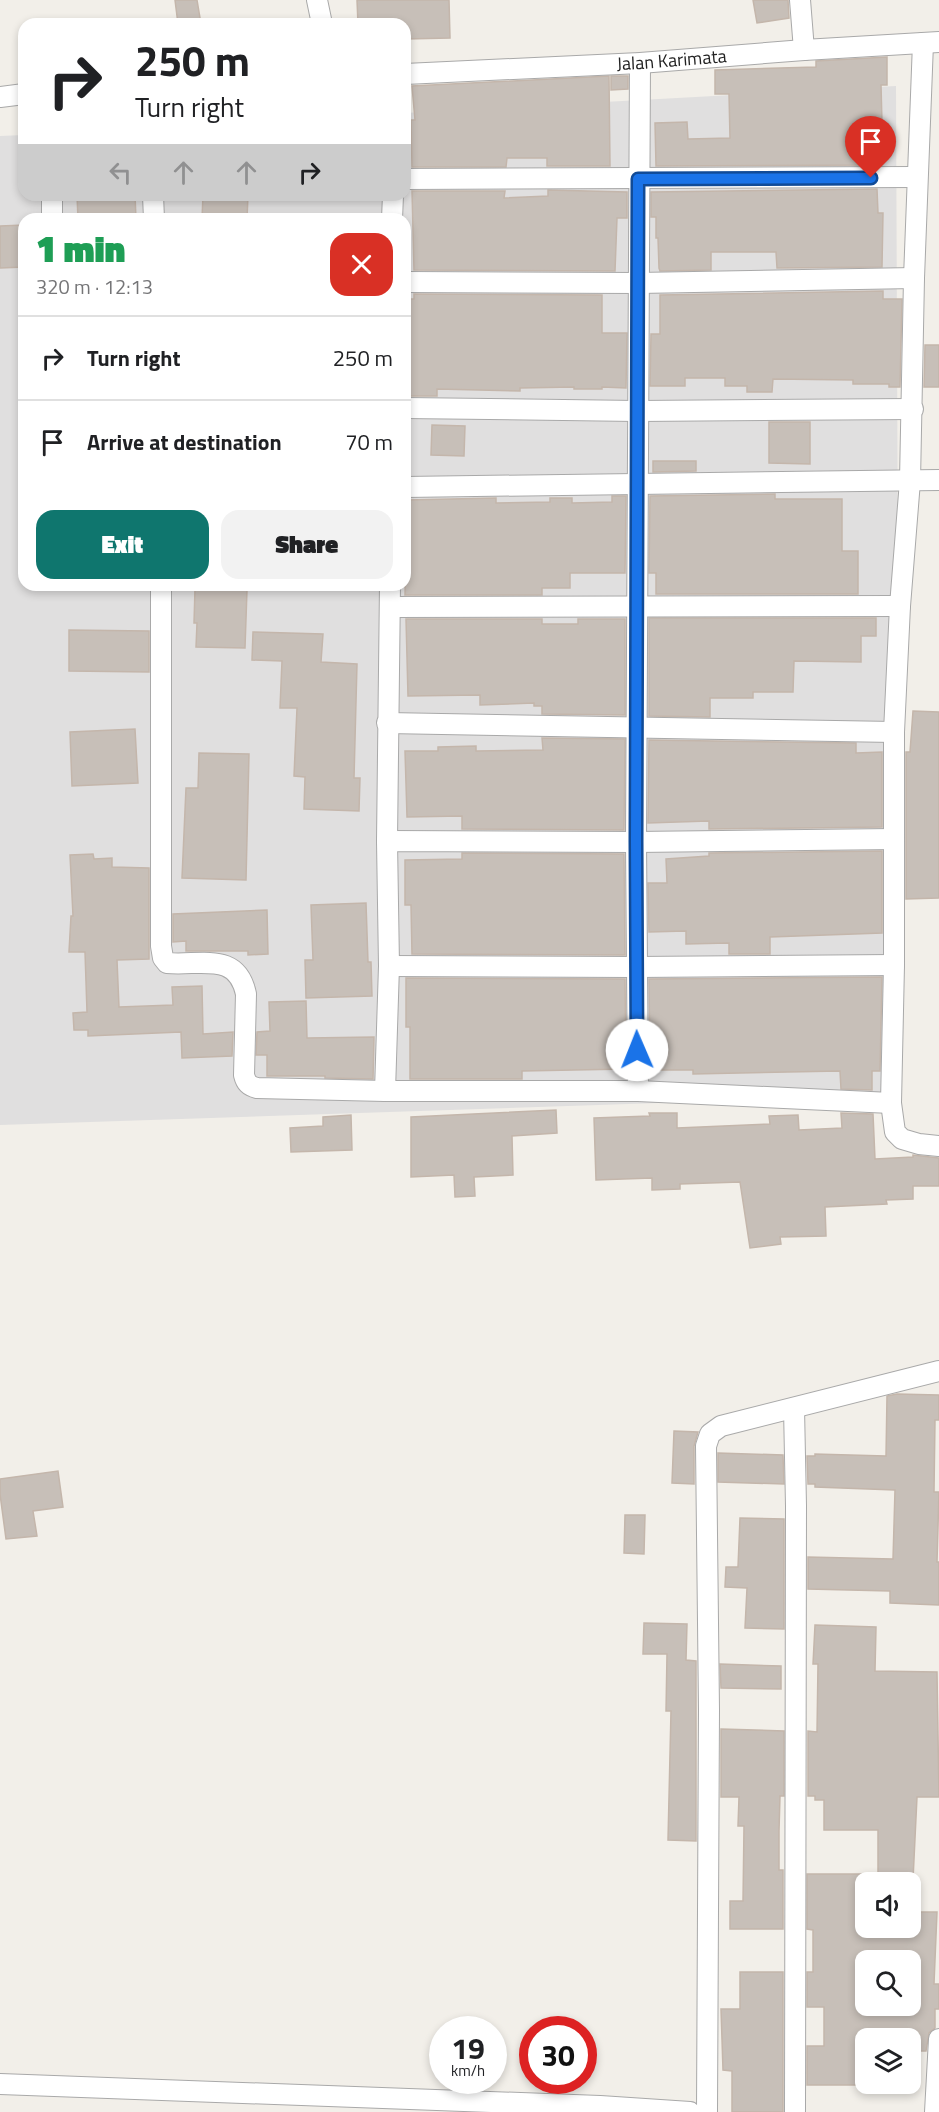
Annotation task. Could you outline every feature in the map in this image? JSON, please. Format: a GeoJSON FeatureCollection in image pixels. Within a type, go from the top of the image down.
{"type":"FeatureCollection","features":[{"type":"Feature","properties":{"kind":"street"},"geometry":{"type":"LineString","coordinates":[[317,0],[321,18]]}},
{"type":"Feature","properties":{"kind":"street"},"geometry":{"type":"LineString","coordinates":[[800,0],[804,50]]}},
{"type":"Feature","properties":{"kind":"street"},"geometry":{"type":"LineString","coordinates":[[931,43],[918,177],[910,481],[900,606],[894,732],[894,964],[891,1103],[895,1132],[902,1139],[939,1146]]}},
{"type":"Feature","properties":{"kind":"street","name":"Jalan Karimata"},"geometry":{"type":"LineString","coordinates":[[411,74],[640,63],[931,43]]}},
{"type":"Feature","properties":{"kind":"street"},"geometry":{"type":"LineString","coordinates":[[638,1091],[636,842],[640,63]]}},
{"type":"Feature","properties":{"kind":"street"},"geometry":{"type":"LineString","coordinates":[[0,97],[18,95]]}},
{"type":"Feature","properties":{"kind":"street"},"geometry":{"type":"LineString","coordinates":[[411,179],[918,177]]}},
{"type":"Feature","properties":{"kind":"street"},"geometry":{"type":"LineString","coordinates":[[411,282],[638,284],[914,278]]}},
{"type":"Feature","properties":{"kind":"street"},"geometry":{"type":"LineString","coordinates":[[411,408],[637,411],[912,408]]}},
{"type":"Feature","properties":{"kind":"street"},"geometry":{"type":"LineString","coordinates":[[411,487],[939,480]]}},
{"type":"Feature","properties":{"kind":"street"},"geometry":{"type":"LineString","coordinates":[[161,591],[161,946],[163,958],[167,963],[221,964],[231,966],[238,973],[243,981],[246,994],[244,1075],[245,1081],[250,1086],[385,1091],[638,1091],[891,1103]]}},
{"type":"Feature","properties":{"kind":"street"},"geometry":{"type":"LineString","coordinates":[[385,1091],[389,966],[387,723],[390,591]]}},
{"type":"Feature","properties":{"kind":"street"},"geometry":{"type":"LineString","coordinates":[[390,607],[900,606]]}},
{"type":"Feature","properties":{"kind":"street"},"geometry":{"type":"LineString","coordinates":[[387,723],[894,732]]}},
{"type":"Feature","properties":{"kind":"street"},"geometry":{"type":"LineString","coordinates":[[387,841],[636,842],[894,839]]}},
{"type":"Feature","properties":{"kind":"street"},"geometry":{"type":"LineString","coordinates":[[389,966],[636,967],[894,964]]}},
{"type":"Feature","properties":{"kind":"street"},"geometry":{"type":"LineString","coordinates":[[708,2112],[709,1710],[705,1457],[710,1434],[721,1426],[939,1371]]}},
{"type":"Feature","properties":{"kind":"street"},"geometry":{"type":"LineString","coordinates":[[794,1408],[796,1506],[795,2112]]}},
{"type":"Feature","properties":{"kind":"street"},"geometry":{"type":"LineString","coordinates":[[935,2112],[939,2039]]}},
{"type":"Feature","properties":{"kind":"street"},"geometry":{"type":"LineString","coordinates":[[0,2084],[600,2106],[690,2112]]}},
{"type":"Feature","properties":{"kind":"shaded area"},"geometry":{"type":"Polygon","coordinates":[[[896,86],[900,1095],[0,1125],[0,136],[18,135],[18,201],[411,201],[411,113],[896,86]]]}},
{"type":"Feature","properties":{"kind":"building"},"geometry":{"type":"Polygon","coordinates":[[[175,0],[197,0],[200,18],[177,18],[175,0]]]}},
{"type":"Feature","properties":{"kind":"building"},"geometry":{"type":"Polygon","coordinates":[[[357,0],[449,0],[450,38],[411,39],[411,18],[358,18],[357,0]]]}},
{"type":"Feature","properties":{"kind":"building"},"geometry":{"type":"Polygon","coordinates":[[[753,0],[788,0],[789,18],[757,23],[753,0]]]}},
{"type":"Feature","properties":{"kind":"building"},"geometry":{"type":"Polygon","coordinates":[[[887,57],[887,85],[881,85],[883,160],[877,161],[877,165],[656,166],[655,123],[687,122],[688,139],[730,138],[729,94],[715,94],[715,70],[816,67],[816,61],[887,57]]]}},
{"type":"Feature","properties":{"kind":"building"},"geometry":{"type":"Polygon","coordinates":[[[609,76],[610,166],[547,166],[547,158],[507,158],[506,167],[412,167],[411,120],[415,120],[412,86],[609,76]]]}},
{"type":"Feature","properties":{"kind":"building"},"geometry":{"type":"Polygon","coordinates":[[[611,76],[628,76],[628,89],[611,90],[611,76]]]}},
{"type":"Feature","properties":{"kind":"building"},"geometry":{"type":"Polygon","coordinates":[[[877,189],[878,213],[883,213],[882,267],[777,268],[776,252],[711,252],[711,270],[660,271],[656,217],[651,217],[651,192],[877,189]]]}},
{"type":"Feature","properties":{"kind":"building"},"geometry":{"type":"Polygon","coordinates":[[[548,190],[627,192],[627,218],[617,218],[615,271],[414,270],[412,191],[505,191],[504,198],[548,196],[548,190]]]}},
{"type":"Feature","properties":{"kind":"building"},"geometry":{"type":"Polygon","coordinates":[[[77,201],[135,201],[136,213],[78,213],[77,201]]]}},
{"type":"Feature","properties":{"kind":"building"},"geometry":{"type":"Polygon","coordinates":[[[203,201],[248,201],[247,213],[202,213],[203,201]]]}},
{"type":"Feature","properties":{"kind":"building"},"geometry":{"type":"Polygon","coordinates":[[[18,225],[18,267],[0,268],[0,226],[18,225]]]}},
{"type":"Feature","properties":{"kind":"building"},"geometry":{"type":"Polygon","coordinates":[[[883,291],[883,299],[902,299],[900,387],[889,387],[889,384],[853,384],[853,380],[773,379],[772,392],[747,392],[747,386],[725,386],[725,378],[685,378],[685,386],[650,386],[651,334],[660,334],[660,295],[883,291]]]}},
{"type":"Feature","properties":{"kind":"building"},"geometry":{"type":"Polygon","coordinates":[[[414,294],[602,295],[602,333],[627,333],[626,388],[520,388],[520,391],[437,389],[437,396],[411,396],[411,299],[414,299],[414,294]]]}},
{"type":"Feature","properties":{"kind":"building"},"geometry":{"type":"Polygon","coordinates":[[[925,345],[939,345],[939,387],[924,387],[925,345]]]}},
{"type":"Feature","properties":{"kind":"building"},"geometry":{"type":"Polygon","coordinates":[[[769,422],[810,422],[810,464],[769,463],[769,422]]]}},
{"type":"Feature","properties":{"kind":"building"},"geometry":{"type":"Polygon","coordinates":[[[432,425],[465,426],[464,456],[431,455],[432,425]]]}},
{"type":"Feature","properties":{"kind":"building"},"geometry":{"type":"Polygon","coordinates":[[[653,461],[696,461],[696,471],[653,472],[653,461]]]}},
{"type":"Feature","properties":{"kind":"building"},"geometry":{"type":"Polygon","coordinates":[[[775,494],[775,499],[842,499],[842,551],[858,551],[858,594],[656,594],[656,573],[649,573],[650,496],[775,494]]]}},
{"type":"Feature","properties":{"kind":"building"},"geometry":{"type":"Polygon","coordinates":[[[612,496],[626,496],[625,573],[570,573],[570,588],[542,588],[542,595],[405,595],[405,591],[411,591],[411,500],[496,498],[496,503],[550,502],[550,498],[572,498],[572,503],[612,502],[612,496]]]}},
{"type":"Feature","properties":{"kind":"building"},"geometry":{"type":"Polygon","coordinates":[[[195,591],[247,591],[245,648],[196,647],[197,623],[194,623],[195,591]]]}},
{"type":"Feature","properties":{"kind":"building"},"geometry":{"type":"Polygon","coordinates":[[[649,618],[876,618],[876,636],[861,636],[861,662],[794,661],[793,692],[753,692],[753,698],[710,698],[710,717],[649,716],[649,618]]]}},
{"type":"Feature","properties":{"kind":"building"},"geometry":{"type":"Polygon","coordinates":[[[406,619],[542,619],[542,624],[578,624],[578,619],[625,619],[625,715],[542,714],[542,706],[534,706],[534,703],[480,705],[480,695],[408,696],[406,619]]]}},
{"type":"Feature","properties":{"kind":"building"},"geometry":{"type":"Polygon","coordinates":[[[69,630],[149,631],[149,672],[69,671],[69,630]]]}},
{"type":"Feature","properties":{"kind":"building"},"geometry":{"type":"Polygon","coordinates":[[[253,632],[323,634],[321,662],[357,664],[354,778],[360,778],[359,811],[304,809],[305,777],[294,776],[297,708],[280,708],[282,661],[252,660],[253,632]]]}},
{"type":"Feature","properties":{"kind":"building"},"geometry":{"type":"Polygon","coordinates":[[[913,711],[939,712],[939,898],[906,899],[906,752],[910,752],[913,711]]]}},
{"type":"Feature","properties":{"kind":"building"},"geometry":{"type":"Polygon","coordinates":[[[135,729],[138,783],[72,786],[70,732],[135,729]]]}},
{"type":"Feature","properties":{"kind":"building"},"geometry":{"type":"Polygon","coordinates":[[[542,738],[625,739],[624,830],[462,829],[462,816],[407,817],[405,751],[438,751],[438,747],[476,746],[476,751],[543,750],[542,738]]]}},
{"type":"Feature","properties":{"kind":"building"},"geometry":{"type":"Polygon","coordinates":[[[649,740],[856,743],[856,753],[882,752],[882,827],[709,829],[709,821],[648,823],[649,740]]]}},
{"type":"Feature","properties":{"kind":"building"},"geometry":{"type":"Polygon","coordinates":[[[199,753],[249,754],[246,880],[182,878],[186,788],[198,788],[199,753]]]}},
{"type":"Feature","properties":{"kind":"building"},"geometry":{"type":"Polygon","coordinates":[[[882,851],[882,933],[770,937],[770,954],[729,954],[729,943],[686,944],[686,931],[649,932],[648,883],[667,883],[666,859],[709,856],[709,853],[882,851]]]}},
{"type":"Feature","properties":{"kind":"building"},"geometry":{"type":"Polygon","coordinates":[[[462,853],[624,854],[625,955],[412,954],[411,905],[405,905],[405,860],[462,859],[462,853]]]}},
{"type":"Feature","properties":{"kind":"building"},"geometry":{"type":"Polygon","coordinates":[[[93,854],[94,859],[112,858],[112,867],[149,868],[149,959],[117,960],[119,1007],[173,1005],[172,987],[202,986],[203,1034],[233,1032],[232,1056],[182,1058],[181,1032],[88,1036],[88,1030],[74,1030],[73,1013],[87,1012],[85,952],[69,952],[71,916],[73,916],[70,855],[93,854]]]}},
{"type":"Feature","properties":{"kind":"building"},"geometry":{"type":"Polygon","coordinates":[[[366,903],[368,962],[371,962],[372,996],[306,998],[305,960],[313,960],[311,905],[366,903]]]}},
{"type":"Feature","properties":{"kind":"building"},"geometry":{"type":"Polygon","coordinates":[[[267,910],[268,954],[248,955],[248,951],[186,951],[186,941],[173,942],[173,914],[267,910]]]}},
{"type":"Feature","properties":{"kind":"building"},"geometry":{"type":"Polygon","coordinates":[[[882,977],[880,1071],[872,1071],[872,1090],[841,1089],[840,1071],[693,1074],[693,1070],[650,1068],[649,979],[882,977]]]}},
{"type":"Feature","properties":{"kind":"building"},"geometry":{"type":"Polygon","coordinates":[[[406,978],[625,979],[626,1069],[522,1071],[522,1079],[410,1079],[410,1027],[406,1027],[406,978]]]}},
{"type":"Feature","properties":{"kind":"building"},"geometry":{"type":"Polygon","coordinates":[[[306,1001],[307,1038],[374,1037],[373,1079],[267,1076],[267,1055],[256,1055],[257,1032],[270,1031],[269,1002],[306,1001]]]}},
{"type":"Feature","properties":{"kind":"building"},"geometry":{"type":"Polygon","coordinates":[[[556,1110],[557,1133],[512,1136],[513,1175],[474,1177],[475,1196],[455,1197],[454,1175],[411,1177],[411,1117],[556,1110]]]}},
{"type":"Feature","properties":{"kind":"building"},"geometry":{"type":"Polygon","coordinates":[[[649,1113],[677,1113],[677,1128],[770,1124],[769,1116],[798,1115],[799,1130],[842,1128],[841,1113],[873,1114],[875,1159],[913,1157],[913,1155],[939,1158],[939,1186],[913,1186],[913,1199],[886,1200],[887,1204],[825,1207],[826,1236],[780,1237],[781,1244],[750,1248],[740,1182],[680,1184],[680,1189],[652,1190],[652,1178],[596,1180],[594,1118],[650,1116],[649,1113]]]}},
{"type":"Feature","properties":{"kind":"building"},"geometry":{"type":"Polygon","coordinates":[[[351,1115],[352,1150],[291,1152],[290,1128],[323,1126],[323,1117],[351,1115]]]}},
{"type":"Feature","properties":{"kind":"building"},"geometry":{"type":"Polygon","coordinates":[[[897,1394],[939,1395],[939,1420],[935,1420],[934,1492],[939,1492],[937,1562],[939,1562],[939,1605],[890,1603],[890,1591],[808,1589],[808,1557],[893,1559],[895,1490],[815,1487],[815,1484],[808,1484],[807,1456],[815,1456],[815,1454],[886,1456],[887,1396],[897,1394]]]}},
{"type":"Feature","properties":{"kind":"building"},"geometry":{"type":"Polygon","coordinates":[[[674,1431],[698,1432],[694,1446],[694,1484],[672,1483],[674,1431]]]}},
{"type":"Feature","properties":{"kind":"building"},"geometry":{"type":"Polygon","coordinates":[[[718,1453],[783,1455],[784,1484],[718,1482],[718,1453]]]}},
{"type":"Feature","properties":{"kind":"building"},"geometry":{"type":"Polygon","coordinates":[[[58,1471],[63,1507],[33,1511],[37,1536],[6,1539],[0,1479],[58,1471]]]}},
{"type":"Feature","properties":{"kind":"building"},"geometry":{"type":"Polygon","coordinates":[[[625,1515],[645,1515],[644,1554],[624,1553],[625,1515]]]}},
{"type":"Feature","properties":{"kind":"building"},"geometry":{"type":"Polygon","coordinates":[[[740,1518],[784,1519],[784,1629],[745,1628],[747,1588],[725,1587],[726,1567],[738,1567],[740,1518]]]}},
{"type":"Feature","properties":{"kind":"building"},"geometry":{"type":"Polygon","coordinates":[[[644,1623],[687,1624],[686,1660],[696,1661],[696,1841],[668,1840],[671,1711],[666,1711],[667,1654],[643,1654],[644,1623]]]}},
{"type":"Feature","properties":{"kind":"building"},"geometry":{"type":"Polygon","coordinates":[[[815,1625],[876,1627],[875,1671],[937,1672],[939,1797],[917,1797],[913,1872],[878,1872],[878,1830],[824,1830],[824,1800],[815,1800],[815,1796],[808,1796],[808,1731],[817,1732],[818,1664],[813,1664],[815,1625]]]}},
{"type":"Feature","properties":{"kind":"building"},"geometry":{"type":"Polygon","coordinates":[[[720,1664],[781,1666],[781,1689],[721,1688],[720,1664]]]}},
{"type":"Feature","properties":{"kind":"building"},"geometry":{"type":"Polygon","coordinates":[[[721,1729],[784,1731],[784,1796],[780,1796],[779,1831],[779,1870],[783,1870],[783,1929],[730,1929],[730,1901],[743,1901],[744,1826],[738,1826],[739,1797],[721,1797],[721,1729]]]}},
{"type":"Feature","properties":{"kind":"building"},"geometry":{"type":"Polygon","coordinates":[[[807,1874],[855,1874],[855,1938],[921,1938],[921,1912],[937,1912],[934,1984],[939,1984],[939,2009],[935,2009],[935,2028],[929,2033],[926,2051],[921,2051],[921,2028],[855,2028],[855,2085],[807,2085],[807,2046],[824,2046],[824,2007],[807,2007],[807,1972],[813,1972],[813,1930],[807,1929],[807,1874]]]}},
{"type":"Feature","properties":{"kind":"building"},"geometry":{"type":"Polygon","coordinates":[[[740,1972],[783,1972],[783,2112],[732,2112],[732,2071],[723,2070],[721,2009],[740,2009],[740,1972]]]}},
{"type":"Feature","properties":{"kind":"route"},"geometry":{"type":"LineString","coordinates":[[637,1050],[638,179],[871,178]]}}]}
